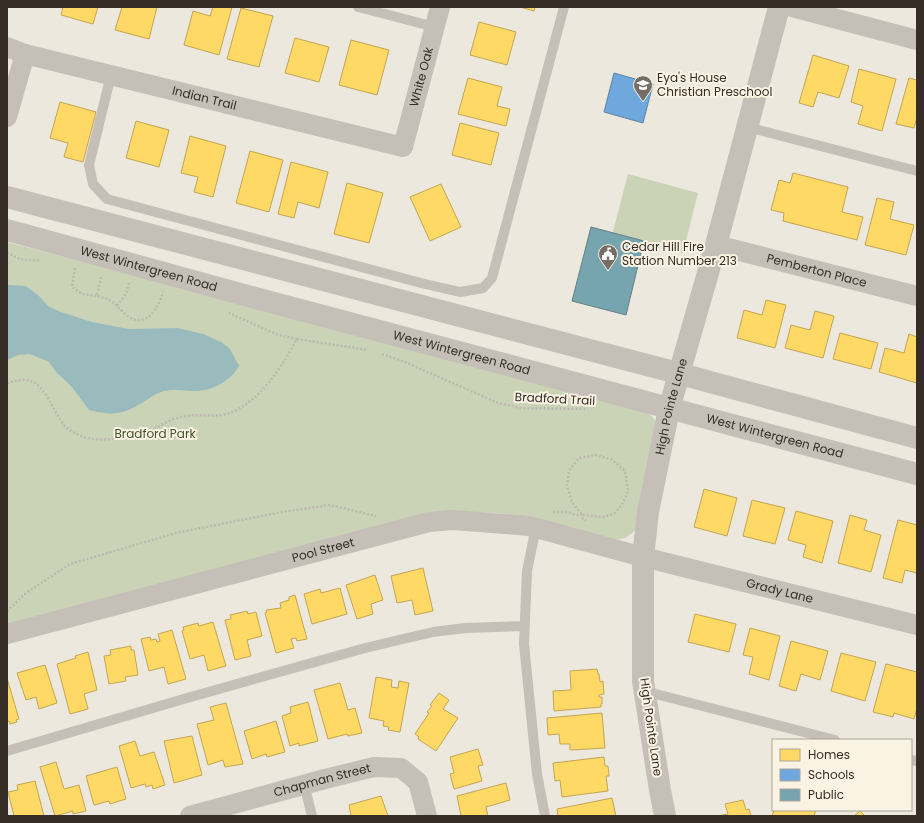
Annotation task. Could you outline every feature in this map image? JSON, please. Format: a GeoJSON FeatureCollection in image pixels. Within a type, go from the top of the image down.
{"type":"FeatureCollection","features":[{"type":"Feature","properties":{"kind":"street","name":"White Oak"},"geometry":{"type":"LineString","coordinates":[[403,147],[440,7]]}},
{"type":"Feature","properties":{"kind":"street","name":"High Pointe Lane"},"geometry":{"type":"LineString","coordinates":[[665,816],[642,680],[643,557],[648,512],[669,409],[716,245],[779,7]]}},
{"type":"Feature","properties":{"kind":"street"},"geometry":{"type":"LineString","coordinates":[[792,7],[917,40]]}},
{"type":"Feature","properties":{"kind":"street","name":"Indian Trail"},"geometry":{"type":"LineString","coordinates":[[16,50],[403,147]]}},
{"type":"Feature","properties":{"kind":"street"},"geometry":{"type":"LineString","coordinates":[[7,117],[16,50]]}},
{"type":"Feature","properties":{"kind":"street"},"geometry":{"type":"LineString","coordinates":[[7,197],[917,438]]}},
{"type":"Feature","properties":{"kind":"street","name":"West Wintergreen Road"},"geometry":{"type":"LineString","coordinates":[[7,230],[255,298],[917,474]]}},
{"type":"Feature","properties":{"kind":"street","name":"Pemberton Place"},"geometry":{"type":"LineString","coordinates":[[716,245],[917,296]]}},
{"type":"Feature","properties":{"kind":"street","name":"Pool Street"},"geometry":{"type":"LineString","coordinates":[[7,634],[428,522],[453,520],[536,527],[643,557]]}},
{"type":"Feature","properties":{"kind":"street","name":"Grady Lane"},"geometry":{"type":"LineString","coordinates":[[643,557],[917,624]]}},
{"type":"Feature","properties":{"kind":"street","name":"Chapman Street"},"geometry":{"type":"LineString","coordinates":[[198,815],[304,784],[374,767],[401,768],[418,782],[427,816]]}},
{"type":"Feature","properties":{"kind":"lane"},"geometry":{"type":"LineString","coordinates":[[358,7],[435,27]]}},
{"type":"Feature","properties":{"kind":"lane"},"geometry":{"type":"LineString","coordinates":[[111,75],[89,166],[92,184],[107,199],[421,283],[460,292],[483,288],[492,278],[564,7]]}},
{"type":"Feature","properties":{"kind":"lane"},"geometry":{"type":"LineString","coordinates":[[747,128],[917,171]]}},
{"type":"Feature","properties":{"kind":"lane"},"geometry":{"type":"LineString","coordinates":[[536,527],[526,571],[524,644],[537,774],[545,816]]}},
{"type":"Feature","properties":{"kind":"lane"},"geometry":{"type":"LineString","coordinates":[[7,751],[187,698],[365,648],[418,635],[465,628],[524,626]]}},
{"type":"Feature","properties":{"kind":"lane"},"geometry":{"type":"LineString","coordinates":[[644,691],[831,739]]}},
{"type":"Feature","properties":{"kind":"lane"},"geometry":{"type":"LineString","coordinates":[[304,784],[312,816]]}},
{"type":"Feature","properties":{"kind":"path"},"geometry":{"type":"LineString","coordinates":[[75,264],[72,287],[82,294],[112,300],[129,317],[136,319],[146,319],[155,311],[164,287]]}},
{"type":"Feature","properties":{"kind":"path"},"geometry":{"type":"LineString","coordinates":[[97,296],[103,270]]}},
{"type":"Feature","properties":{"kind":"path"},"geometry":{"type":"LineString","coordinates":[[117,306],[126,294],[130,277]]}},
{"type":"Feature","properties":{"kind":"path","name":"Bradford Trail"},"geometry":{"type":"LineString","coordinates":[[225,311],[278,335],[375,351],[405,362],[479,395],[504,404],[521,408],[590,409]]}},
{"type":"Feature","properties":{"kind":"path"},"geometry":{"type":"LineString","coordinates":[[7,383],[22,380],[32,381],[53,405],[64,426],[72,432],[83,437],[104,439],[124,438],[145,433],[177,418],[192,415],[222,415],[237,410],[258,395],[272,379],[284,363],[297,339]]}},
{"type":"Feature","properties":{"kind":"path"},"geometry":{"type":"LineString","coordinates":[[595,455],[611,459],[625,471],[628,491],[623,503],[615,513],[605,517],[582,514],[572,502],[568,485],[569,471],[579,458],[595,455]]}},
{"type":"Feature","properties":{"kind":"green space"},"geometry":{"type":"Polygon","coordinates":[[[628,174],[698,193],[683,253],[612,235],[628,174]]]}},
{"type":"Feature","properties":{"kind":"green space","name":"Bradford Park"},"geometry":{"type":"Polygon","coordinates":[[[7,242],[641,409],[647,412],[657,424],[635,530],[626,538],[614,539],[536,519],[496,513],[453,512],[7,630],[7,242]]]}},
{"type":"Feature","properties":{"kind":"water"},"geometry":{"type":"Polygon","coordinates":[[[7,285],[26,286],[39,296],[48,306],[58,311],[92,322],[128,329],[178,328],[203,334],[221,342],[230,349],[239,366],[226,381],[202,391],[165,391],[124,412],[105,413],[89,410],[72,387],[57,373],[49,362],[30,354],[18,355],[7,360],[7,285]]]}},
{"type":"Feature","properties":{"kind":"building: Homes"},"geometry":{"type":"Polygon","coordinates":[[[63,7],[98,7],[93,24],[61,15],[63,7]]]}},
{"type":"Feature","properties":{"kind":"building: Homes"},"geometry":{"type":"Polygon","coordinates":[[[122,7],[157,7],[149,39],[115,30],[122,7]]]}},
{"type":"Feature","properties":{"kind":"building: Homes"},"geometry":{"type":"Polygon","coordinates":[[[213,7],[232,7],[219,55],[184,45],[193,11],[210,16],[213,7]]]}},
{"type":"Feature","properties":{"kind":"building: Homes"},"geometry":{"type":"Polygon","coordinates":[[[520,7],[535,7],[534,11],[520,7]]]}},
{"type":"Feature","properties":{"kind":"building: Homes"},"geometry":{"type":"Polygon","coordinates":[[[241,8],[273,16],[259,67],[227,59],[241,8]]]}},
{"type":"Feature","properties":{"kind":"building: Homes"},"geometry":{"type":"Polygon","coordinates":[[[479,22],[516,32],[507,65],[470,55],[479,22]]]}},
{"type":"Feature","properties":{"kind":"building: Homes"},"geometry":{"type":"Polygon","coordinates":[[[295,38],[329,47],[319,82],[285,73],[295,38]]]}},
{"type":"Feature","properties":{"kind":"building: Homes"},"geometry":{"type":"Polygon","coordinates":[[[351,40],[389,50],[377,95],[339,85],[351,40]]]}},
{"type":"Feature","properties":{"kind":"building: Homes"},"geometry":{"type":"Polygon","coordinates":[[[813,55],[849,66],[839,98],[818,92],[813,107],[799,103],[813,55]]]}},
{"type":"Feature","properties":{"kind":"building: Homes"},"geometry":{"type":"Polygon","coordinates":[[[859,69],[896,79],[882,131],[858,124],[863,106],[851,102],[859,69]]]}},
{"type":"Feature","properties":{"kind":"building: Homes"},"geometry":{"type":"Polygon","coordinates":[[[468,78],[502,87],[497,106],[510,109],[506,126],[458,114],[468,78]]]}},
{"type":"Feature","properties":{"kind":"building: Homes"},"geometry":{"type":"Polygon","coordinates":[[[909,78],[917,80],[917,117],[914,128],[896,124],[909,78]]]}},
{"type":"Feature","properties":{"kind":"building: Homes"},"geometry":{"type":"Polygon","coordinates":[[[60,102],[96,112],[83,162],[64,157],[68,143],[50,138],[60,102]]]}},
{"type":"Feature","properties":{"kind":"building: Homes"},"geometry":{"type":"Polygon","coordinates":[[[136,121],[169,130],[159,167],[126,158],[136,121]]]}},
{"type":"Feature","properties":{"kind":"building: Homes"},"geometry":{"type":"Polygon","coordinates":[[[460,123],[499,133],[491,165],[452,155],[460,123]]]}},
{"type":"Feature","properties":{"kind":"building: Homes"},"geometry":{"type":"Polygon","coordinates":[[[190,136],[226,146],[213,197],[194,192],[198,177],[181,173],[190,136]]]}},
{"type":"Feature","properties":{"kind":"building: Homes"},"geometry":{"type":"Polygon","coordinates":[[[250,151],[283,160],[269,212],[236,203],[250,151]]]}},
{"type":"Feature","properties":{"kind":"building: Homes"},"geometry":{"type":"Polygon","coordinates":[[[291,162],[328,172],[319,208],[298,202],[294,218],[278,214],[291,162]]]}},
{"type":"Feature","properties":{"kind":"building: Homes"},"geometry":{"type":"Polygon","coordinates":[[[793,173],[848,187],[842,212],[863,217],[857,240],[783,221],[784,213],[771,210],[779,180],[790,183],[793,173]]]}},
{"type":"Feature","properties":{"kind":"building: Homes"},"geometry":{"type":"Polygon","coordinates":[[[347,183],[383,193],[369,243],[334,234],[347,183]]]}},
{"type":"Feature","properties":{"kind":"building: Homes"},"geometry":{"type":"Polygon","coordinates":[[[441,184],[461,227],[430,241],[410,197],[441,184]]]}},
{"type":"Feature","properties":{"kind":"building: Homes"},"geometry":{"type":"Polygon","coordinates":[[[877,198],[894,202],[890,219],[914,225],[906,255],[865,245],[877,198]]]}},
{"type":"Feature","properties":{"kind":"building: Homes"},"geometry":{"type":"Polygon","coordinates":[[[766,300],[786,305],[775,348],[737,338],[744,310],[762,315],[766,300]]]}},
{"type":"Feature","properties":{"kind":"building: Homes"},"geometry":{"type":"Polygon","coordinates":[[[815,311],[834,316],[823,358],[785,348],[791,325],[810,330],[815,311]]]}},
{"type":"Feature","properties":{"kind":"building: Homes"},"geometry":{"type":"Polygon","coordinates":[[[840,333],[878,343],[871,369],[833,359],[840,333]]]}},
{"type":"Feature","properties":{"kind":"building: Homes"},"geometry":{"type":"Polygon","coordinates":[[[909,334],[917,337],[917,383],[879,372],[885,348],[904,353],[909,334]]]}},
{"type":"Feature","properties":{"kind":"building: Homes"},"geometry":{"type":"Polygon","coordinates":[[[704,489],[737,498],[727,536],[694,527],[704,489]]]}},
{"type":"Feature","properties":{"kind":"building: Homes"},"geometry":{"type":"Polygon","coordinates":[[[752,500],[785,508],[775,544],[743,536],[752,500]]]}},
{"type":"Feature","properties":{"kind":"building: Homes"},"geometry":{"type":"Polygon","coordinates":[[[796,511],[833,521],[822,563],[803,557],[806,545],[788,540],[796,511]]]}},
{"type":"Feature","properties":{"kind":"building: Homes"},"geometry":{"type":"Polygon","coordinates":[[[850,515],[867,520],[864,530],[881,535],[871,572],[838,563],[850,515]]]}},
{"type":"Feature","properties":{"kind":"building: Homes"},"geometry":{"type":"Polygon","coordinates":[[[898,520],[917,525],[917,573],[905,570],[902,583],[883,578],[898,520]]]}},
{"type":"Feature","properties":{"kind":"building: Homes"},"geometry":{"type":"Polygon","coordinates":[[[423,568],[433,611],[415,615],[412,600],[397,603],[391,576],[423,568]]]}},
{"type":"Feature","properties":{"kind":"building: Homes"},"geometry":{"type":"Polygon","coordinates":[[[375,575],[383,600],[371,604],[373,614],[357,619],[346,585],[375,575]]]}},
{"type":"Feature","properties":{"kind":"building: Homes"},"geometry":{"type":"Polygon","coordinates":[[[340,588],[347,614],[312,624],[304,594],[320,589],[321,593],[340,588]]]}},
{"type":"Feature","properties":{"kind":"building: Homes"},"geometry":{"type":"Polygon","coordinates":[[[295,595],[307,639],[297,641],[296,638],[291,639],[294,648],[276,653],[265,613],[267,612],[266,610],[281,608],[280,603],[289,600],[289,597],[295,595]]]}},
{"type":"Feature","properties":{"kind":"building: Homes"},"geometry":{"type":"Polygon","coordinates":[[[247,611],[248,614],[256,612],[262,636],[247,640],[251,656],[235,660],[225,620],[231,619],[230,615],[247,611]]]}},
{"type":"Feature","properties":{"kind":"building: Homes"},"geometry":{"type":"Polygon","coordinates":[[[695,614],[736,624],[729,652],[688,642],[695,614]]]}},
{"type":"Feature","properties":{"kind":"building: Homes"},"geometry":{"type":"Polygon","coordinates":[[[213,622],[226,666],[208,671],[204,655],[190,659],[182,631],[184,630],[183,627],[198,623],[199,626],[213,622]]]}},
{"type":"Feature","properties":{"kind":"building: Homes"},"geometry":{"type":"Polygon","coordinates":[[[750,628],[780,636],[769,680],[749,674],[753,657],[743,655],[750,628]]]}},
{"type":"Feature","properties":{"kind":"building: Homes"},"geometry":{"type":"Polygon","coordinates":[[[172,630],[186,679],[168,684],[164,667],[149,671],[141,639],[150,637],[151,640],[156,639],[157,642],[160,641],[158,634],[172,630]]]}},
{"type":"Feature","properties":{"kind":"building: Homes"},"geometry":{"type":"Polygon","coordinates":[[[791,641],[828,651],[820,680],[801,674],[796,691],[779,686],[791,641]]]}},
{"type":"Feature","properties":{"kind":"building: Homes"},"geometry":{"type":"Polygon","coordinates":[[[131,646],[131,650],[134,650],[138,675],[125,677],[126,681],[109,684],[104,656],[111,655],[110,650],[131,646]]]}},
{"type":"Feature","properties":{"kind":"building: Homes"},"geometry":{"type":"Polygon","coordinates":[[[88,652],[97,690],[84,694],[88,709],[70,714],[57,664],[76,658],[75,656],[88,652]]]}},
{"type":"Feature","properties":{"kind":"building: Homes"},"geometry":{"type":"Polygon","coordinates":[[[841,653],[876,662],[865,701],[831,691],[841,653]]]}},
{"type":"Feature","properties":{"kind":"building: Homes"},"geometry":{"type":"Polygon","coordinates":[[[886,664],[917,672],[917,708],[914,719],[894,713],[893,717],[873,712],[886,664]]]}},
{"type":"Feature","properties":{"kind":"building: Homes"},"geometry":{"type":"Polygon","coordinates":[[[45,665],[57,703],[39,709],[36,697],[26,700],[17,673],[45,665]]]}},
{"type":"Feature","properties":{"kind":"building: Homes"},"geometry":{"type":"Polygon","coordinates":[[[597,669],[600,682],[603,681],[604,694],[599,695],[599,697],[602,697],[601,707],[554,711],[553,691],[571,690],[570,671],[597,669]]]}},
{"type":"Feature","properties":{"kind":"building: Homes"},"geometry":{"type":"Polygon","coordinates":[[[376,677],[392,680],[391,687],[398,688],[399,681],[409,683],[400,732],[388,730],[389,727],[383,726],[384,721],[369,718],[376,677]]]}},
{"type":"Feature","properties":{"kind":"building: Homes"},"geometry":{"type":"Polygon","coordinates":[[[7,678],[19,719],[16,720],[17,722],[10,724],[9,721],[7,722],[7,678]]]}},
{"type":"Feature","properties":{"kind":"building: Homes"},"geometry":{"type":"Polygon","coordinates":[[[340,683],[348,710],[355,708],[362,733],[348,736],[347,734],[328,739],[314,690],[340,683]]]}},
{"type":"Feature","properties":{"kind":"building: Homes"},"geometry":{"type":"Polygon","coordinates":[[[439,693],[449,700],[443,709],[458,718],[436,751],[418,739],[419,737],[415,734],[429,713],[427,712],[432,706],[430,705],[439,693]]]}},
{"type":"Feature","properties":{"kind":"building: Homes"},"geometry":{"type":"Polygon","coordinates":[[[308,702],[318,741],[299,746],[299,743],[290,746],[282,716],[291,713],[290,707],[308,702]]]}},
{"type":"Feature","properties":{"kind":"building: Homes"},"geometry":{"type":"Polygon","coordinates":[[[226,703],[243,764],[225,767],[223,760],[208,765],[197,724],[214,720],[210,707],[226,703]]]}},
{"type":"Feature","properties":{"kind":"building: Homes"},"geometry":{"type":"Polygon","coordinates":[[[602,713],[605,748],[570,750],[570,744],[560,744],[559,734],[548,735],[547,718],[602,713]]]}},
{"type":"Feature","properties":{"kind":"building: Homes"},"geometry":{"type":"Polygon","coordinates":[[[276,721],[285,752],[267,757],[266,754],[252,759],[244,731],[276,721]]]}},
{"type":"Feature","properties":{"kind":"building: Homes"},"geometry":{"type":"Polygon","coordinates":[[[192,736],[202,775],[174,783],[164,741],[192,736]]]}},
{"type":"Feature","properties":{"kind":"building: Homes"},"geometry":{"type":"Polygon","coordinates":[[[135,741],[140,756],[154,752],[165,785],[153,789],[152,785],[146,787],[145,784],[131,788],[119,746],[135,741]]]}},
{"type":"Feature","properties":{"kind":"building: Homes"},"geometry":{"type":"Polygon","coordinates":[[[478,749],[483,765],[478,766],[482,781],[454,789],[450,774],[454,773],[450,757],[478,749]]]}},
{"type":"Feature","properties":{"kind":"building: Homes"},"geometry":{"type":"Polygon","coordinates":[[[604,757],[605,766],[608,766],[609,776],[606,776],[608,791],[562,797],[560,780],[555,781],[553,763],[604,757]]]}},
{"type":"Feature","properties":{"kind":"building: Homes"},"geometry":{"type":"Polygon","coordinates":[[[56,762],[64,789],[79,785],[86,811],[73,814],[73,811],[55,816],[40,767],[56,762]]]}},
{"type":"Feature","properties":{"kind":"building: Homes"},"geometry":{"type":"Polygon","coordinates":[[[117,767],[126,799],[110,804],[109,801],[94,805],[86,776],[117,767]]]}},
{"type":"Feature","properties":{"kind":"building: Homes"},"geometry":{"type":"Polygon","coordinates":[[[35,781],[44,816],[14,816],[8,792],[18,790],[17,785],[35,781]]]}},
{"type":"Feature","properties":{"kind":"building: Homes"},"geometry":{"type":"Polygon","coordinates":[[[506,783],[510,800],[486,807],[488,816],[461,816],[457,796],[506,783]]]}},
{"type":"Feature","properties":{"kind":"building: Homes"},"geometry":{"type":"Polygon","coordinates":[[[381,796],[388,816],[351,816],[349,805],[381,796]]]}},
{"type":"Feature","properties":{"kind":"building: Homes"},"geometry":{"type":"Polygon","coordinates":[[[612,798],[616,816],[558,816],[557,809],[612,798]]]}},
{"type":"Feature","properties":{"kind":"building: Homes"},"geometry":{"type":"Polygon","coordinates":[[[743,800],[746,810],[749,809],[751,816],[718,816],[728,814],[725,804],[743,800]]]}},
{"type":"Feature","properties":{"kind":"building: Homes"},"geometry":{"type":"Polygon","coordinates":[[[774,811],[816,811],[814,816],[772,816],[774,811]]]}},
{"type":"Feature","properties":{"kind":"building: Homes"},"geometry":{"type":"Polygon","coordinates":[[[860,811],[865,816],[854,816],[860,811]]]}},
{"type":"Feature","properties":{"kind":"building: Schools"},"geometry":{"type":"Polygon","coordinates":[[[614,73],[653,84],[643,123],[604,112],[614,73]]]}},
{"type":"Feature","properties":{"kind":"building: Public","name":"Cedar Hill Fire Station Number 213"},"geometry":{"type":"Polygon","coordinates":[[[591,227],[644,241],[626,315],[572,301],[591,227]]]}},
{"type":"Feature","properties":{"kind":"place","name":"Eya's House Christian Preschool"},"geometry":{"type":"Point","coordinates":[643,102]}},
{"type":"Feature","properties":{"kind":"place","name":"Cedar Hill Fire Station Number 213"},"geometry":{"type":"Point","coordinates":[608,271]}}]}
